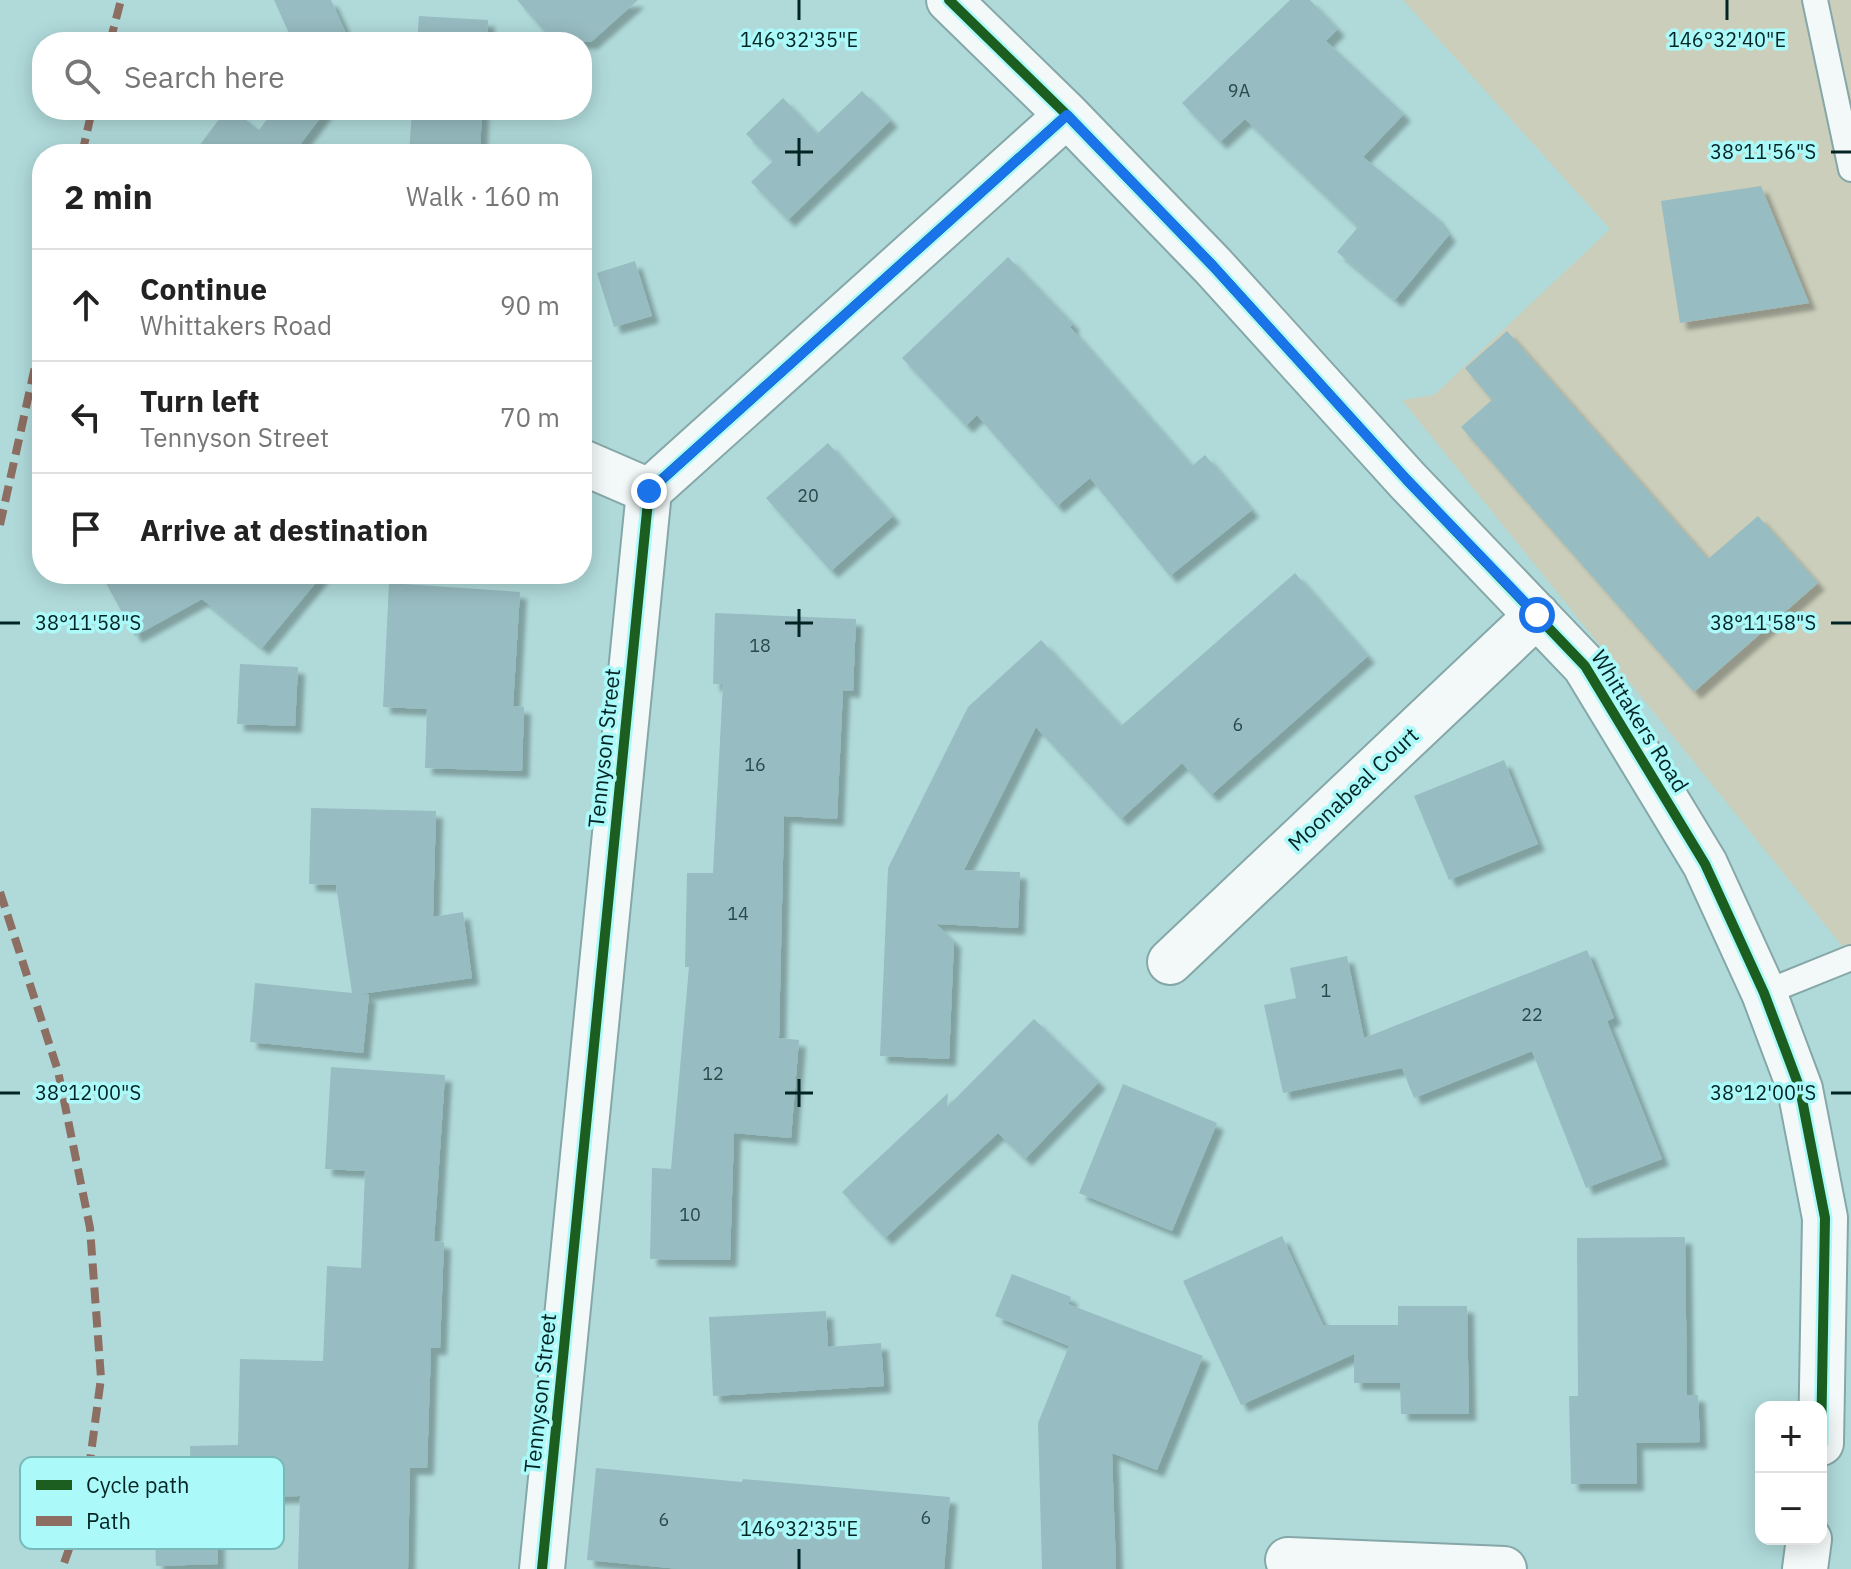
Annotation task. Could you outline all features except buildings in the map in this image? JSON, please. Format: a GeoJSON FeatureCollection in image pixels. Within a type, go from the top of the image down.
{"type":"FeatureCollection","features":[{"type":"Feature","properties":{"kind":"street","name":"Whittakers Road"},"geometry":{"type":"LineString","coordinates":[[949,0],[1067,115],[1213,266],[1407,480],[1585,666],[1705,864],[1764,993],[1800,1089],[1825,1218],[1822,1401]]}},
{"type":"Feature","properties":{"kind":"street"},"geometry":{"type":"LineString","coordinates":[[592,466],[649,491],[1067,115]]}},
{"type":"Feature","properties":{"kind":"street","name":"Tennyson Street"},"geometry":{"type":"LineString","coordinates":[[542,1569],[649,491]]}},
{"type":"Feature","properties":{"kind":"street","name":"Moonabeal Court"},"geometry":{"type":"LineString","coordinates":[[1170,962],[1537,615]]}},
{"type":"Feature","properties":{"kind":"street"},"geometry":{"type":"LineString","coordinates":[[1805,1569],[1808,1545]]}},
{"type":"Feature","properties":{"kind":"street"},"geometry":{"type":"LineString","coordinates":[[1288,1560],[1504,1569]]}},
{"type":"Feature","properties":{"kind":"lane"},"geometry":{"type":"LineString","coordinates":[[1815,0],[1851,169]]}},
{"type":"Feature","properties":{"kind":"lane"},"geometry":{"type":"LineString","coordinates":[[1764,993],[1851,958]]}},
{"type":"Feature","properties":{"kind":"green space"},"geometry":{"type":"Polygon","coordinates":[[[1403,0],[1851,0],[1851,957],[1402,400],[1434,395],[1610,229],[1403,0]]]}},
{"type":"Feature","properties":{"kind":"marked path"},"geometry":{"type":"LineString","coordinates":[[113,32],[121,0]]}},
{"type":"Feature","properties":{"kind":"marked path"},"geometry":{"type":"LineString","coordinates":[[84,144],[90,120]]}},
{"type":"Feature","properties":{"kind":"marked path"},"geometry":{"type":"LineString","coordinates":[[0,525],[32,380]]}},
{"type":"Feature","properties":{"kind":"marked path"},"geometry":{"type":"LineString","coordinates":[[0,892],[58,1071],[90,1228],[101,1378],[91,1457]]}},
{"type":"Feature","properties":{"kind":"marked path"},"geometry":{"type":"LineString","coordinates":[[62,1569],[69,1549]]}},
{"type":"Feature","properties":{"kind":"cycle path"},"geometry":{"type":"LineString","coordinates":[[949,0],[1067,115],[1213,266],[1407,480],[1585,666],[1705,864],[1764,993],[1800,1089],[1825,1218],[1822,1401]]}},
{"type":"Feature","properties":{"kind":"cycle path"},"geometry":{"type":"LineString","coordinates":[[542,1569],[649,491],[1067,115]]}},
{"type":"Feature","properties":{"kind":"route"},"geometry":{"type":"LineString","coordinates":[[649,491],[1067,115],[1213,266],[1407,480],[1537,615]]}}]}
